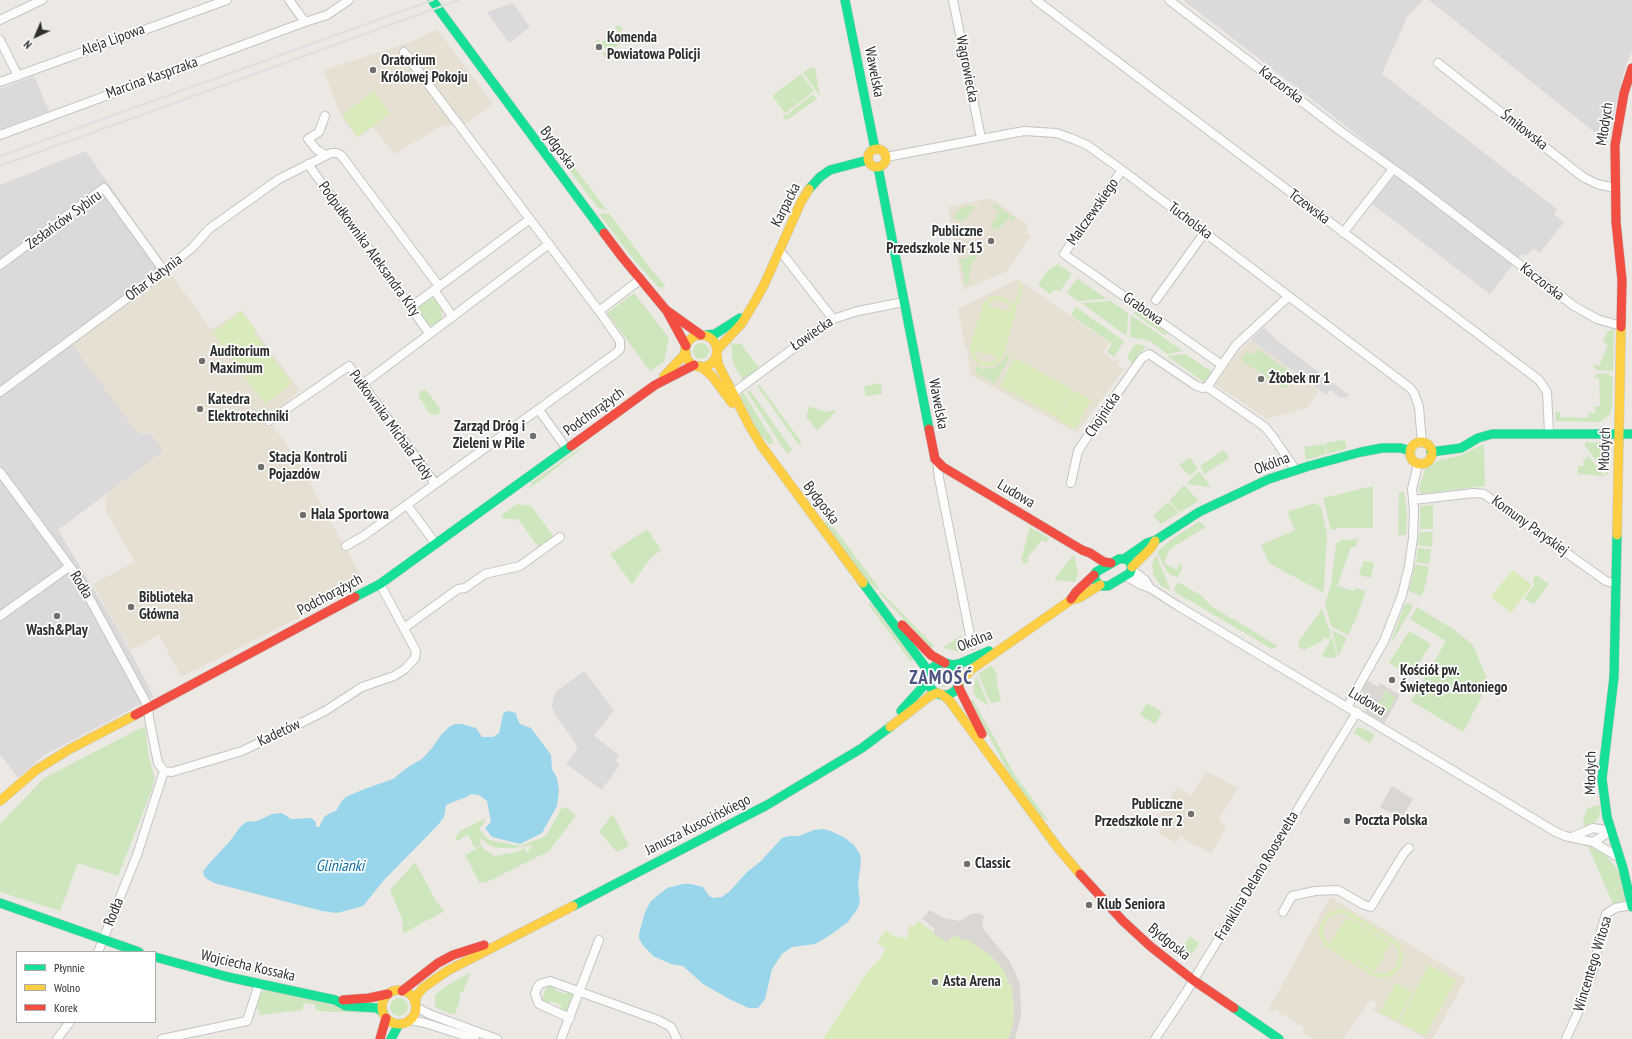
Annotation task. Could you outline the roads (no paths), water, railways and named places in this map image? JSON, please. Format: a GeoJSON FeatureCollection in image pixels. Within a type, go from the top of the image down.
{"type":"FeatureCollection","features":[{"type":"Feature","properties":{"kind":"street"},"geometry":{"type":"LineString","coordinates":[[0,20],[42,0]]}},
{"type":"Feature","properties":{"kind":"street","name":"Aleja Lipowa"},"geometry":{"type":"LineString","coordinates":[[0,82],[227,0]]}},
{"type":"Feature","properties":{"kind":"street"},"geometry":{"type":"LineString","coordinates":[[289,0],[305,22],[327,15],[349,0]]}},
{"type":"Feature","properties":{"kind":"street","name":"Bydgoska"},"geometry":{"type":"LineString","coordinates":[[432,0],[604,234],[666,310],[686,349]]}},
{"type":"Feature","properties":{"kind":"street","name":"Wawelska"},"geometry":{"type":"LineString","coordinates":[[845,0],[875,149]]}},
{"type":"Feature","properties":{"kind":"street","name":"Wągrowiecka"},"geometry":{"type":"LineString","coordinates":[[953,0],[980,138]]}},
{"type":"Feature","properties":{"kind":"street","name":"Tczewska"},"geometry":{"type":"LineString","coordinates":[[1036,0],[1542,382],[1547,392],[1549,433]]}},
{"type":"Feature","properties":{"kind":"street","name":"Kaczorska"},"geometry":{"type":"LineString","coordinates":[[1169,0],[1574,306],[1597,319],[1622,326]]}},
{"type":"Feature","properties":{"kind":"street","name":"Marcina Kasprzaka"},"geometry":{"type":"LineString","coordinates":[[0,135],[305,22]]}},
{"type":"Feature","properties":{"kind":"street"},"geometry":{"type":"LineString","coordinates":[[0,40],[18,76]]}},
{"type":"Feature","properties":{"kind":"street"},"geometry":{"type":"LineString","coordinates":[[346,546],[366,535],[434,484],[616,354],[620,349],[620,341],[599,311],[404,52]]}},
{"type":"Feature","properties":{"kind":"street","name":"Śmiłowska"},"geometry":{"type":"LineString","coordinates":[[1438,62],[1583,177],[1597,184],[1615,188]]}},
{"type":"Feature","properties":{"kind":"street","name":"Młodych"},"geometry":{"type":"LineString","coordinates":[[1632,68],[1624,93],[1616,134],[1615,188],[1622,280],[1622,326],[1616,433],[1616,584],[1614,677],[1602,779],[1604,803],[1632,906]]}},
{"type":"Feature","properties":{"kind":"street"},"geometry":{"type":"LineString","coordinates":[[325,116],[319,132],[308,139],[317,150],[326,155],[333,153],[341,155],[436,288],[452,316]]}},
{"type":"Feature","properties":{"kind":"street","name":"Tucholska"},"geometry":{"type":"LineString","coordinates":[[886,157],[980,138],[1024,131],[1056,133],[1087,145],[1205,232],[1410,388],[1414,393],[1419,406],[1422,443]]}},
{"type":"Feature","properties":{"kind":"street"},"geometry":{"type":"LineString","coordinates":[[875,149],[881,149],[886,157],[884,164],[878,167],[871,165],[868,160],[870,152],[875,149]]}},
{"type":"Feature","properties":{"kind":"street","name":"Ofiar Katynia"},"geometry":{"type":"LineString","coordinates":[[0,392],[164,271],[192,248],[209,229],[279,179],[326,155]]}},
{"type":"Feature","properties":{"kind":"street","name":"Karpacka"},"geometry":{"type":"LineString","coordinates":[[717,352],[724,341],[742,323],[748,313],[764,285],[803,198],[815,181],[830,170],[868,160]]}},
{"type":"Feature","properties":{"kind":"street","name":"Podpułkownika Aleksandra Kity"},"geometry":{"type":"LineString","coordinates":[[308,164],[429,333]]}},
{"type":"Feature","properties":{"kind":"street","name":"Wawelska"},"geometry":{"type":"LineString","coordinates":[[878,167],[972,645]]}},
{"type":"Feature","properties":{"kind":"street"},"geometry":{"type":"LineString","coordinates":[[1343,233],[1393,169]]}},
{"type":"Feature","properties":{"kind":"street","name":"Malczewskiego"},"geometry":{"type":"LineString","coordinates":[[1064,254],[1122,170]]}},
{"type":"Feature","properties":{"kind":"street","name":"Zesłańców Sybiru"},"geometry":{"type":"LineString","coordinates":[[0,265],[104,188],[164,271]]}},
{"type":"Feature","properties":{"kind":"street"},"geometry":{"type":"LineString","coordinates":[[411,307],[530,219]]}},
{"type":"Feature","properties":{"kind":"street"},"geometry":{"type":"LineString","coordinates":[[1156,300],[1205,232]]}},
{"type":"Feature","properties":{"kind":"street"},"geometry":{"type":"LineString","coordinates":[[363,384],[549,244]]}},
{"type":"Feature","properties":{"kind":"street","name":"Karpacka"},"geometry":{"type":"LineString","coordinates":[[779,251],[833,319]]}},
{"type":"Feature","properties":{"kind":"street","name":"Grabowa"},"geometry":{"type":"LineString","coordinates":[[1064,254],[1222,365]]}},
{"type":"Feature","properties":{"kind":"street"},"geometry":{"type":"LineString","coordinates":[[599,311],[641,279]]}},
{"type":"Feature","properties":{"kind":"street"},"geometry":{"type":"LineString","coordinates":[[1289,296],[1236,345],[1207,387],[1266,428],[1295,469]]}},
{"type":"Feature","properties":{"kind":"street","name":"Łowiecka"},"geometry":{"type":"LineString","coordinates":[[733,393],[833,319],[847,314],[904,302]]}},
{"type":"Feature","properties":{"kind":"street","name":"Bydgoska"},"geometry":{"type":"LineString","coordinates":[[666,310],[694,331],[704,335]]}},
{"type":"Feature","properties":{"kind":"street","name":"Karpacka"},"geometry":{"type":"LineString","coordinates":[[704,335],[715,334],[748,313]]}},
{"type":"Feature","properties":{"kind":"street"},"geometry":{"type":"LineString","coordinates":[[704,335],[714,341],[717,352],[712,362],[697,366],[689,360],[686,349],[692,338],[704,335]]}},
{"type":"Feature","properties":{"kind":"street","name":"Podchorążych"},"geometry":{"type":"LineString","coordinates":[[655,385],[686,349]]}},
{"type":"Feature","properties":{"kind":"street","name":"Bydgoska"},"geometry":{"type":"LineString","coordinates":[[717,352],[718,364],[749,425],[761,445],[926,668],[928,679]]}},
{"type":"Feature","properties":{"kind":"street","name":"Chojnicka"},"geometry":{"type":"LineString","coordinates":[[1071,482],[1078,451],[1129,376],[1142,358],[1147,354],[1154,356],[1195,385],[1202,388],[1207,387]]}},
{"type":"Feature","properties":{"kind":"street","name":"Pułkownika Michała Zioły"},"geometry":{"type":"LineString","coordinates":[[269,421],[350,366],[432,479],[434,484]]}},
{"type":"Feature","properties":{"kind":"street","name":"Bydgoska"},"geometry":{"type":"LineString","coordinates":[[697,366],[707,371],[749,425]]}},
{"type":"Feature","properties":{"kind":"street","name":"Podchorążych"},"geometry":{"type":"LineString","coordinates":[[0,801],[47,762],[148,706],[380,584],[655,385],[697,366]]}},
{"type":"Feature","properties":{"kind":"street"},"geometry":{"type":"LineString","coordinates":[[539,410],[567,449]]}},
{"type":"Feature","properties":{"kind":"street"},"geometry":{"type":"LineString","coordinates":[[1431,452],[1461,448],[1478,438],[1492,434],[1632,434]]}},
{"type":"Feature","properties":{"kind":"street"},"geometry":{"type":"LineString","coordinates":[[1422,443],[1428,446],[1431,452],[1428,461],[1418,464],[1411,457],[1410,451],[1416,444],[1422,443]]}},
{"type":"Feature","properties":{"kind":"street","name":"Okólna"},"geometry":{"type":"LineString","coordinates":[[959,684],[972,669],[1070,600],[1092,573],[1110,563],[1124,559],[1147,543],[1156,540],[1199,512],[1269,479],[1295,469],[1342,456],[1382,448],[1401,448],[1410,451]]}},
{"type":"Feature","properties":{"kind":"street","name":"Ludowa"},"geometry":{"type":"LineString","coordinates":[[937,461],[948,470],[1082,550],[1104,562],[1110,563]]}},
{"type":"Feature","properties":{"kind":"street"},"geometry":{"type":"LineString","coordinates":[[1347,707],[1384,641],[1402,595],[1409,566],[1413,538],[1412,489],[1418,464]]}},
{"type":"Feature","properties":{"kind":"street","name":"Rodła"},"geometry":{"type":"LineString","coordinates":[[0,472],[79,579],[148,706]]}},
{"type":"Feature","properties":{"kind":"street","name":"Komuny Paryskiej"},"geometry":{"type":"LineString","coordinates":[[1413,500],[1474,493],[1484,494],[1606,581],[1616,584]]}},
{"type":"Feature","properties":{"kind":"street"},"geometry":{"type":"LineString","coordinates":[[407,504],[436,544]]}},
{"type":"Feature","properties":{"kind":"street"},"geometry":{"type":"LineString","coordinates":[[404,628],[458,589],[465,588],[485,574],[520,566],[560,537]]}},
{"type":"Feature","properties":{"kind":"street","name":"Okólna"},"geometry":{"type":"LineString","coordinates":[[1070,600],[1080,598],[1100,585],[1108,586],[1130,571],[1151,548],[1156,540]]}},
{"type":"Feature","properties":{"kind":"street","name":"Ludowa"},"geometry":{"type":"LineString","coordinates":[[1082,550],[1096,582],[1100,585]]}},
{"type":"Feature","properties":{"kind":"street"},"geometry":{"type":"LineString","coordinates":[[1141,558],[1141,576]]}},
{"type":"Feature","properties":{"kind":"street"},"geometry":{"type":"LineString","coordinates":[[1124,559],[1129,561],[1130,571]]}},
{"type":"Feature","properties":{"kind":"street"},"geometry":{"type":"LineString","coordinates":[[0,616],[69,567]]}},
{"type":"Feature","properties":{"kind":"street","name":"Ludowa"},"geometry":{"type":"LineString","coordinates":[[1130,571],[1141,576],[1150,588]]}},
{"type":"Feature","properties":{"kind":"street","name":"Ludowa"},"geometry":{"type":"LineString","coordinates":[[1130,571],[1141,585],[1150,588],[1554,831],[1565,836],[1593,842],[1620,858]]}},
{"type":"Feature","properties":{"kind":"street","name":"Kadetów"},"geometry":{"type":"LineString","coordinates":[[164,771],[172,772],[242,751],[324,711],[362,687],[401,673],[412,663],[416,654],[404,628],[380,584]]}},
{"type":"Feature","properties":{"kind":"street","name":"Bydgoska"},"geometry":{"type":"LineString","coordinates":[[873,596],[928,653],[936,659],[948,664]]}},
{"type":"Feature","properties":{"kind":"street","name":"Okólna"},"geometry":{"type":"LineString","coordinates":[[948,664],[959,664],[968,661],[1010,642]]}},
{"type":"Feature","properties":{"kind":"street"},"geometry":{"type":"LineString","coordinates":[[941,664],[948,664],[956,670],[959,684],[950,694],[939,694],[931,688],[928,679],[934,667],[941,664]]}},
{"type":"Feature","properties":{"kind":"street","name":"Janusza Kusocińskiego"},"geometry":{"type":"LineString","coordinates":[[890,726],[928,679]]}},
{"type":"Feature","properties":{"kind":"street","name":"Bydgoska"},"geometry":{"type":"LineString","coordinates":[[959,684],[976,723],[1001,770]]}},
{"type":"Feature","properties":{"kind":"street","name":"Bydgoska"},"geometry":{"type":"LineString","coordinates":[[939,694],[949,700],[1037,820],[1107,905],[1146,942],[1193,980],[1279,1039]]}},
{"type":"Feature","properties":{"kind":"street","name":"Janusza Kusocińskiego"},"geometry":{"type":"LineString","coordinates":[[415,1005],[417,995],[436,978],[511,937],[767,805],[869,742],[930,696],[939,694]]}},
{"type":"Feature","properties":{"kind":"street"},"geometry":{"type":"LineString","coordinates":[[148,706],[158,763],[164,771]]}},
{"type":"Feature","properties":{"kind":"street","name":"Franklina Delano Roosevelta"},"geometry":{"type":"LineString","coordinates":[[1155,1039],[1193,980],[1356,712]]}},
{"type":"Feature","properties":{"kind":"street","name":"Rodła"},"geometry":{"type":"LineString","coordinates":[[98,951],[137,855],[164,771]]}},
{"type":"Feature","properties":{"kind":"street"},"geometry":{"type":"LineString","coordinates":[[1572,837],[1593,828],[1612,831]]}},
{"type":"Feature","properties":{"kind":"street"},"geometry":{"type":"LineString","coordinates":[[1593,842],[1612,831]]}},
{"type":"Feature","properties":{"kind":"street"},"geometry":{"type":"LineString","coordinates":[[1283,912],[1292,896],[1315,891],[1338,890],[1364,905],[1371,907],[1404,853],[1409,848]]}},
{"type":"Feature","properties":{"kind":"street"},"geometry":{"type":"LineString","coordinates":[[0,904],[136,951]]}},
{"type":"Feature","properties":{"kind":"street","name":"Wincentego Witosa"},"geometry":{"type":"LineString","coordinates":[[1566,1039],[1579,1010],[1594,967],[1606,914],[1615,908],[1632,906]]}},
{"type":"Feature","properties":{"kind":"street","name":"Janusza Kusocińskiego"},"geometry":{"type":"LineString","coordinates":[[402,990],[424,972],[453,955],[511,937]]}},
{"type":"Feature","properties":{"kind":"street"},"geometry":{"type":"LineString","coordinates":[[561,1039],[599,940]]}},
{"type":"Feature","properties":{"kind":"street","name":"Wojciecha Kossaka"},"geometry":{"type":"LineString","coordinates":[[156,957],[195,969],[335,1000],[369,998],[388,994]]}},
{"type":"Feature","properties":{"kind":"street"},"geometry":{"type":"LineString","coordinates":[[570,1018],[540,1006],[536,999],[536,990],[542,983],[550,980],[666,1023],[673,1030],[677,1039]]}},
{"type":"Feature","properties":{"kind":"street"},"geometry":{"type":"LineString","coordinates":[[162,1039],[247,1021],[258,984]]}},
{"type":"Feature","properties":{"kind":"street"},"geometry":{"type":"LineString","coordinates":[[380,1039],[384,1015],[383,1000],[388,994],[393,991],[402,990],[410,995],[415,1005],[415,1012],[410,1020]]}},
{"type":"Feature","properties":{"kind":"street","name":"Wojciecha Kossaka"},"geometry":{"type":"LineString","coordinates":[[335,1000],[346,1006],[377,1008],[384,1015]]}},
{"type":"Feature","properties":{"kind":"street"},"geometry":{"type":"LineString","coordinates":[[415,1005],[436,1017],[497,1039]]}},
{"type":"Feature","properties":{"kind":"street"},"geometry":{"type":"LineString","coordinates":[[384,1015],[393,1023],[399,1024],[410,1020],[425,1023],[475,1039]]}},
{"type":"Feature","properties":{"kind":"street"},"geometry":{"type":"LineString","coordinates":[[58,1039],[69,1023]]}},
{"type":"Feature","properties":{"kind":"street"},"geometry":{"type":"LineString","coordinates":[[391,1039],[399,1024]]}},
{"type":"Feature","properties":{"kind":"water","name":"Glinianki"},"geometry":{"type":"Polygon","coordinates":[[[509,711],[516,713],[520,724],[531,728],[551,755],[552,769],[557,778],[559,790],[557,806],[542,833],[520,844],[492,837],[485,828],[491,822],[487,801],[479,795],[471,794],[446,805],[444,817],[438,825],[385,879],[363,906],[337,913],[322,911],[214,883],[204,876],[203,872],[207,866],[246,822],[257,821],[272,814],[282,813],[291,819],[311,818],[316,822],[316,827],[319,827],[324,817],[336,811],[346,797],[393,779],[408,767],[422,759],[449,727],[455,724],[462,724],[476,728],[482,737],[493,737],[499,733],[503,714],[509,711]]]}},
{"type":"Feature","properties":{"kind":"water"},"geometry":{"type":"Polygon","coordinates":[[[823,829],[845,838],[854,845],[860,854],[861,862],[858,885],[860,902],[858,908],[848,922],[829,936],[815,944],[792,947],[782,954],[772,969],[765,999],[758,1008],[749,1008],[731,1000],[703,984],[683,966],[671,964],[653,956],[642,944],[639,934],[645,912],[651,901],[667,888],[683,884],[691,884],[703,887],[709,896],[713,898],[722,897],[730,891],[747,872],[761,861],[782,838],[799,836],[814,830],[823,829]]]}},
{"type":"Feature","properties":{"kind":"railway"},"geometry":{"type":"LineString","coordinates":[[0,156],[433,0]]}},
{"type":"Feature","properties":{"kind":"railway"},"geometry":{"type":"LineString","coordinates":[[0,166],[459,0]]}},
{"type":"Feature","properties":{"kind":"place","name":"Komenda Powiatowa Policji"},"geometry":{"type":"Point","coordinates":[599,47]}},
{"type":"Feature","properties":{"kind":"place","name":"Oratorium Królowej Pokoju"},"geometry":{"type":"Point","coordinates":[373,70]}},
{"type":"Feature","properties":{"kind":"place","name":"Publiczne Przedszkole Nr 15"},"geometry":{"type":"Point","coordinates":[991,241]}},
{"type":"Feature","properties":{"kind":"place","name":"Auditorium Maximum"},"geometry":{"type":"Point","coordinates":[202,361]}},
{"type":"Feature","properties":{"kind":"place","name":"Żłobek nr 1"},"geometry":{"type":"Point","coordinates":[1261,379]}},
{"type":"Feature","properties":{"kind":"place","name":"Katedra Elektrotechniki"},"geometry":{"type":"Point","coordinates":[200,409]}},
{"type":"Feature","properties":{"kind":"place","name":"Zarząd Dróg i Zieleni w Pile"},"geometry":{"type":"Point","coordinates":[533,436]}},
{"type":"Feature","properties":{"kind":"place","name":"Stacja Kontroli Pojazdów"},"geometry":{"type":"Point","coordinates":[261,467]}},
{"type":"Feature","properties":{"kind":"place","name":"Hala Sportowa"},"geometry":{"type":"Point","coordinates":[303,515]}},
{"type":"Feature","properties":{"kind":"place","name":"Biblioteka Główna"},"geometry":{"type":"Point","coordinates":[131,607]}},
{"type":"Feature","properties":{"kind":"place","name":"Wash&Play"},"geometry":{"type":"Point","coordinates":[57,616]}},
{"type":"Feature","properties":{"kind":"place","name":"Kościół pw. Świętego Antoniego"},"geometry":{"type":"Point","coordinates":[1392,680]}},
{"type":"Feature","properties":{"kind":"place","name":"Publiczne Przedszkole nr 2"},"geometry":{"type":"Point","coordinates":[1191,814]}},
{"type":"Feature","properties":{"kind":"place","name":"Poczta Polska"},"geometry":{"type":"Point","coordinates":[1347,821]}},
{"type":"Feature","properties":{"kind":"place","name":"Classic"},"geometry":{"type":"Point","coordinates":[967,864]}},
{"type":"Feature","properties":{"kind":"place","name":"Klub Seniora"},"geometry":{"type":"Point","coordinates":[1089,905]}},
{"type":"Feature","properties":{"kind":"place","name":"Asta Arena"},"geometry":{"type":"Point","coordinates":[935,982]}},
{"type":"Feature","properties":{"kind":"district","name":"ZAMOŚĆ"},"geometry":{"type":"Point","coordinates":[941,679]}}]}
